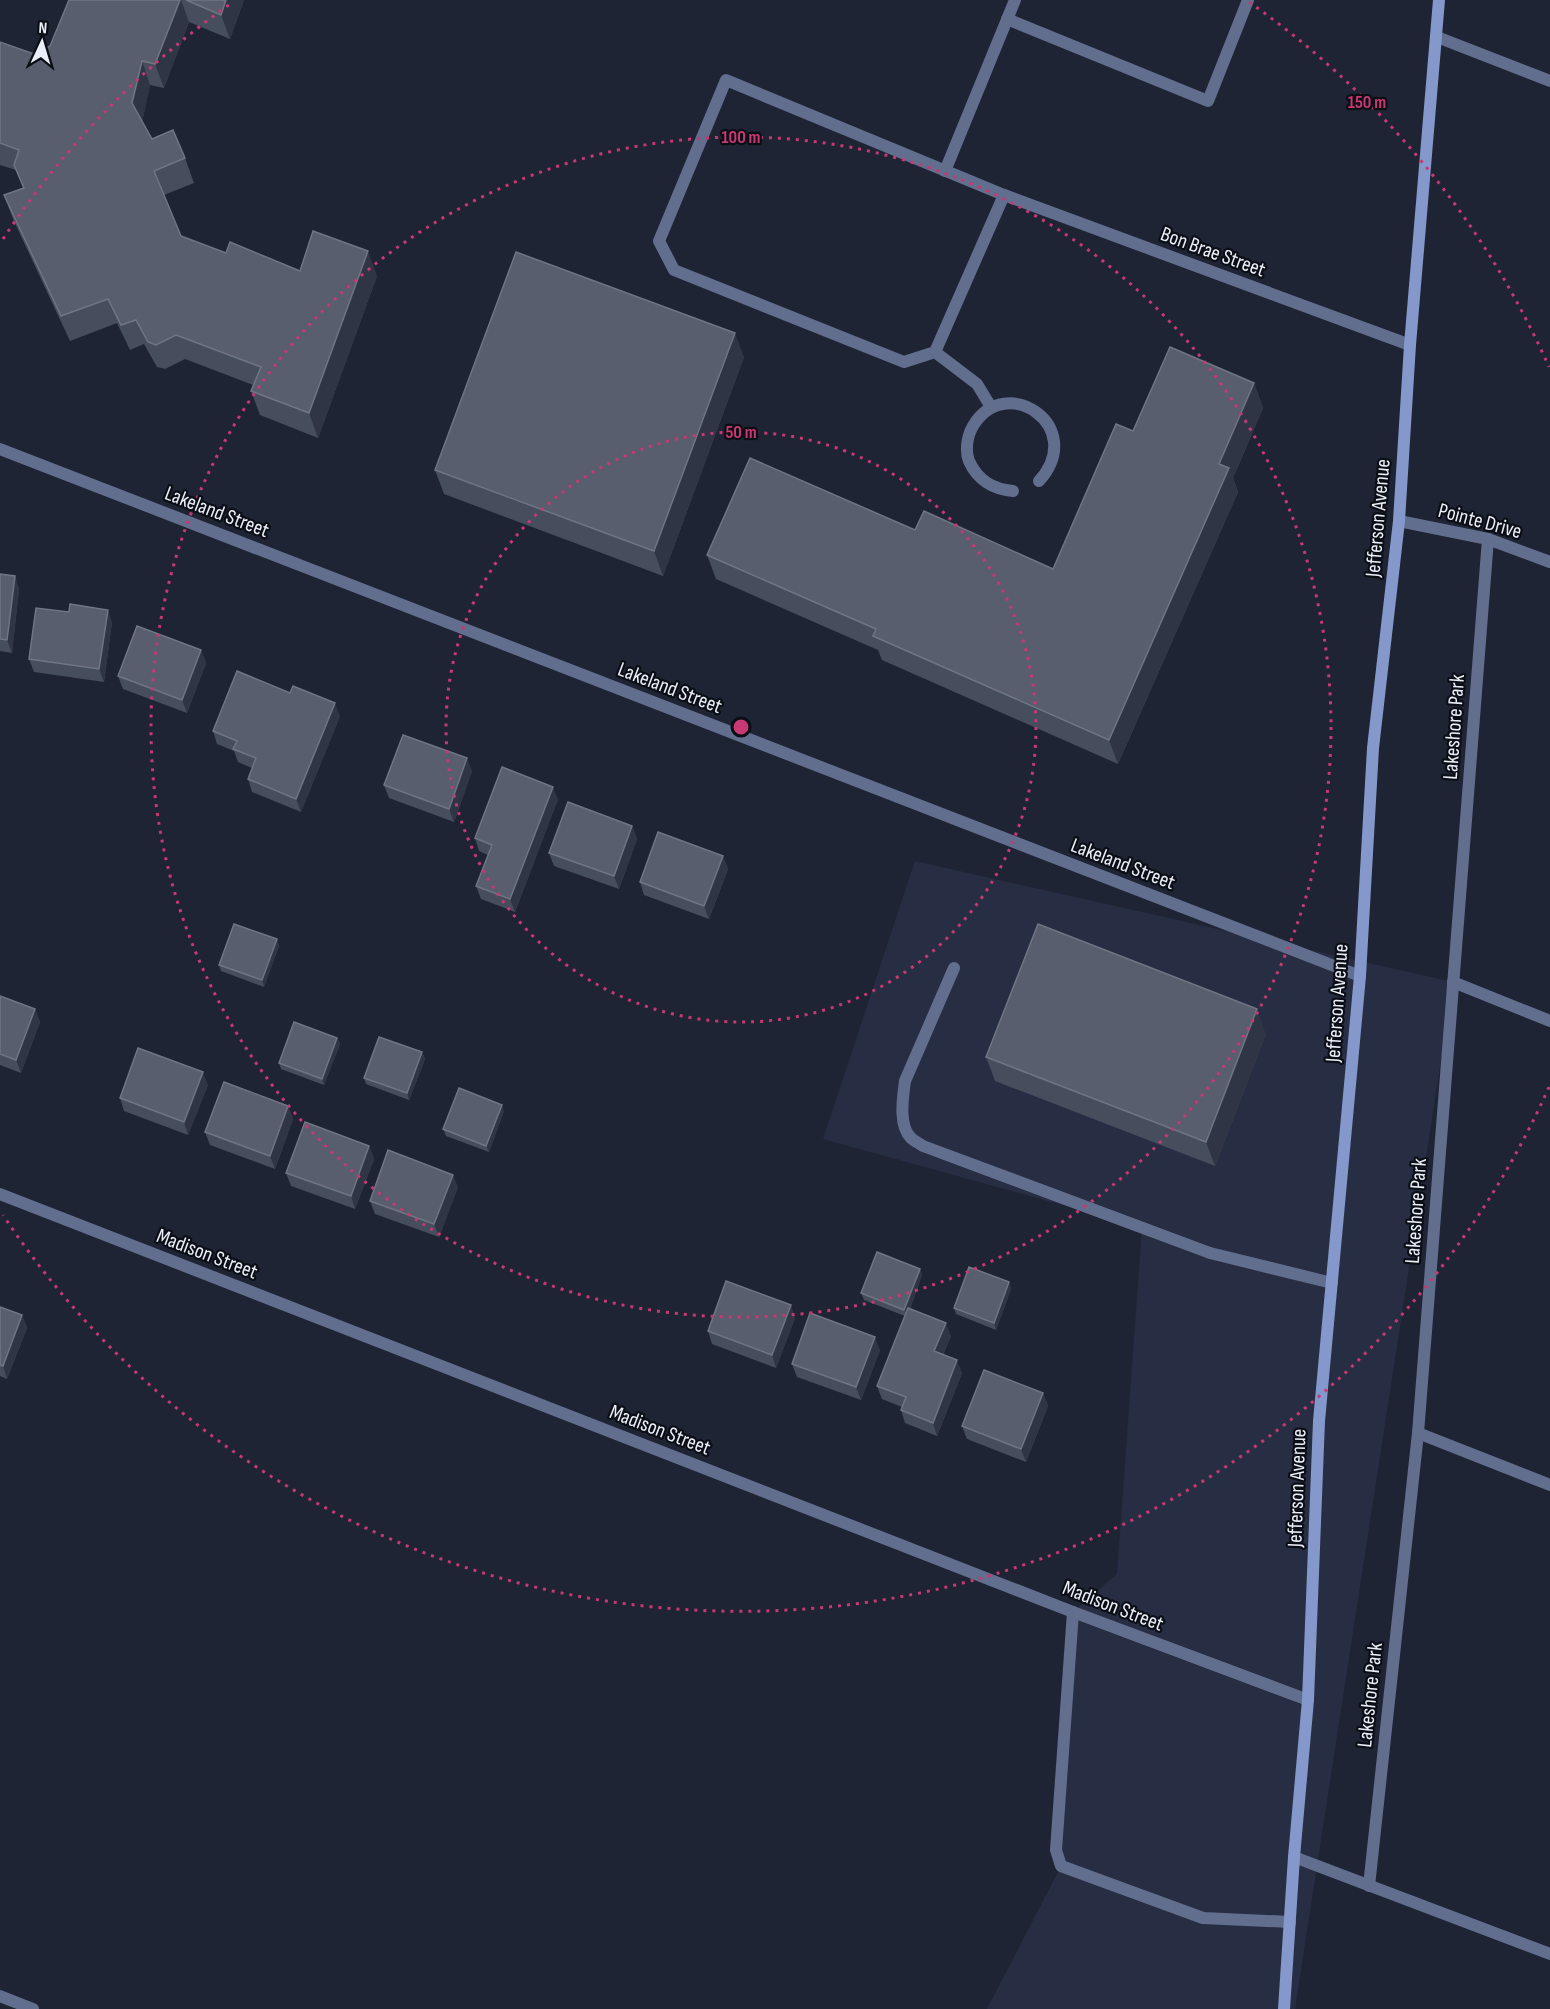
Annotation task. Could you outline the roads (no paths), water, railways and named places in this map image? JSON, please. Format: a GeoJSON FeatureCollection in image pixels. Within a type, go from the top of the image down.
{"type":"FeatureCollection","features":[{"type":"Feature","properties":{"kind":"main road","name":"Jefferson Avenue"},"geometry":{"type":"LineString","coordinates":[[1284,2009],[1294,1857],[1308,1700],[1319,1421],[1360,976],[1373,748],[1399,521],[1410,345],[1439,0]]}},
{"type":"Feature","properties":{"kind":"street"},"geometry":{"type":"LineString","coordinates":[[945,171],[1015,0]]}},
{"type":"Feature","properties":{"kind":"street"},"geometry":{"type":"LineString","coordinates":[[1007,19],[1208,101],[1248,0]]}},
{"type":"Feature","properties":{"kind":"street"},"geometry":{"type":"LineString","coordinates":[[1437,37],[1550,81]]}},
{"type":"Feature","properties":{"kind":"street","name":"Bon Brae Street"},"geometry":{"type":"LineString","coordinates":[[935,352],[904,362],[674,270],[659,241],[726,80],[1004,195],[1410,345]]}},
{"type":"Feature","properties":{"kind":"street"},"geometry":{"type":"LineString","coordinates":[[991,407],[977,384],[935,352],[1004,195]]}},
{"type":"Feature","properties":{"kind":"street"},"geometry":{"type":"LineString","coordinates":[[1013,491],[998,489],[985,482],[974,472],[968,458],[967,443],[971,429],[979,416],[991,407],[1019,404],[1033,409],[1044,417],[1052,429],[1055,443],[1054,457],[1049,470],[1039,481]]}},
{"type":"Feature","properties":{"kind":"street","name":"Lakeland Street"},"geometry":{"type":"LineString","coordinates":[[0,449],[1360,976]]}},
{"type":"Feature","properties":{"kind":"street","name":"Pointe Drive"},"geometry":{"type":"LineString","coordinates":[[1399,521],[1488,538],[1550,562]]}},
{"type":"Feature","properties":{"kind":"street","name":"Lakeshore Park"},"geometry":{"type":"LineString","coordinates":[[1368,1886],[1418,1433],[1488,538]]}},
{"type":"Feature","properties":{"kind":"street"},"geometry":{"type":"LineString","coordinates":[[954,968],[905,1081],[904,1121],[909,1136],[923,1146],[1210,1252],[1332,1283]]}},
{"type":"Feature","properties":{"kind":"street"},"geometry":{"type":"LineString","coordinates":[[1453,982],[1550,1021]]}},
{"type":"Feature","properties":{"kind":"street","name":"Madison Street"},"geometry":{"type":"LineString","coordinates":[[0,1194],[1073,1612],[1308,1700]]}},
{"type":"Feature","properties":{"kind":"street"},"geometry":{"type":"LineString","coordinates":[[1418,1433],[1550,1485]]}},
{"type":"Feature","properties":{"kind":"street"},"geometry":{"type":"LineString","coordinates":[[1073,1612],[1056,1850],[1061,1866],[1203,1918],[1290,1922]]}},
{"type":"Feature","properties":{"kind":"street"},"geometry":{"type":"LineString","coordinates":[[1294,1857],[1550,1954]]}},
{"type":"Feature","properties":{"kind":"street"},"geometry":{"type":"LineString","coordinates":[[0,1996],[33,2009]]}}]}
